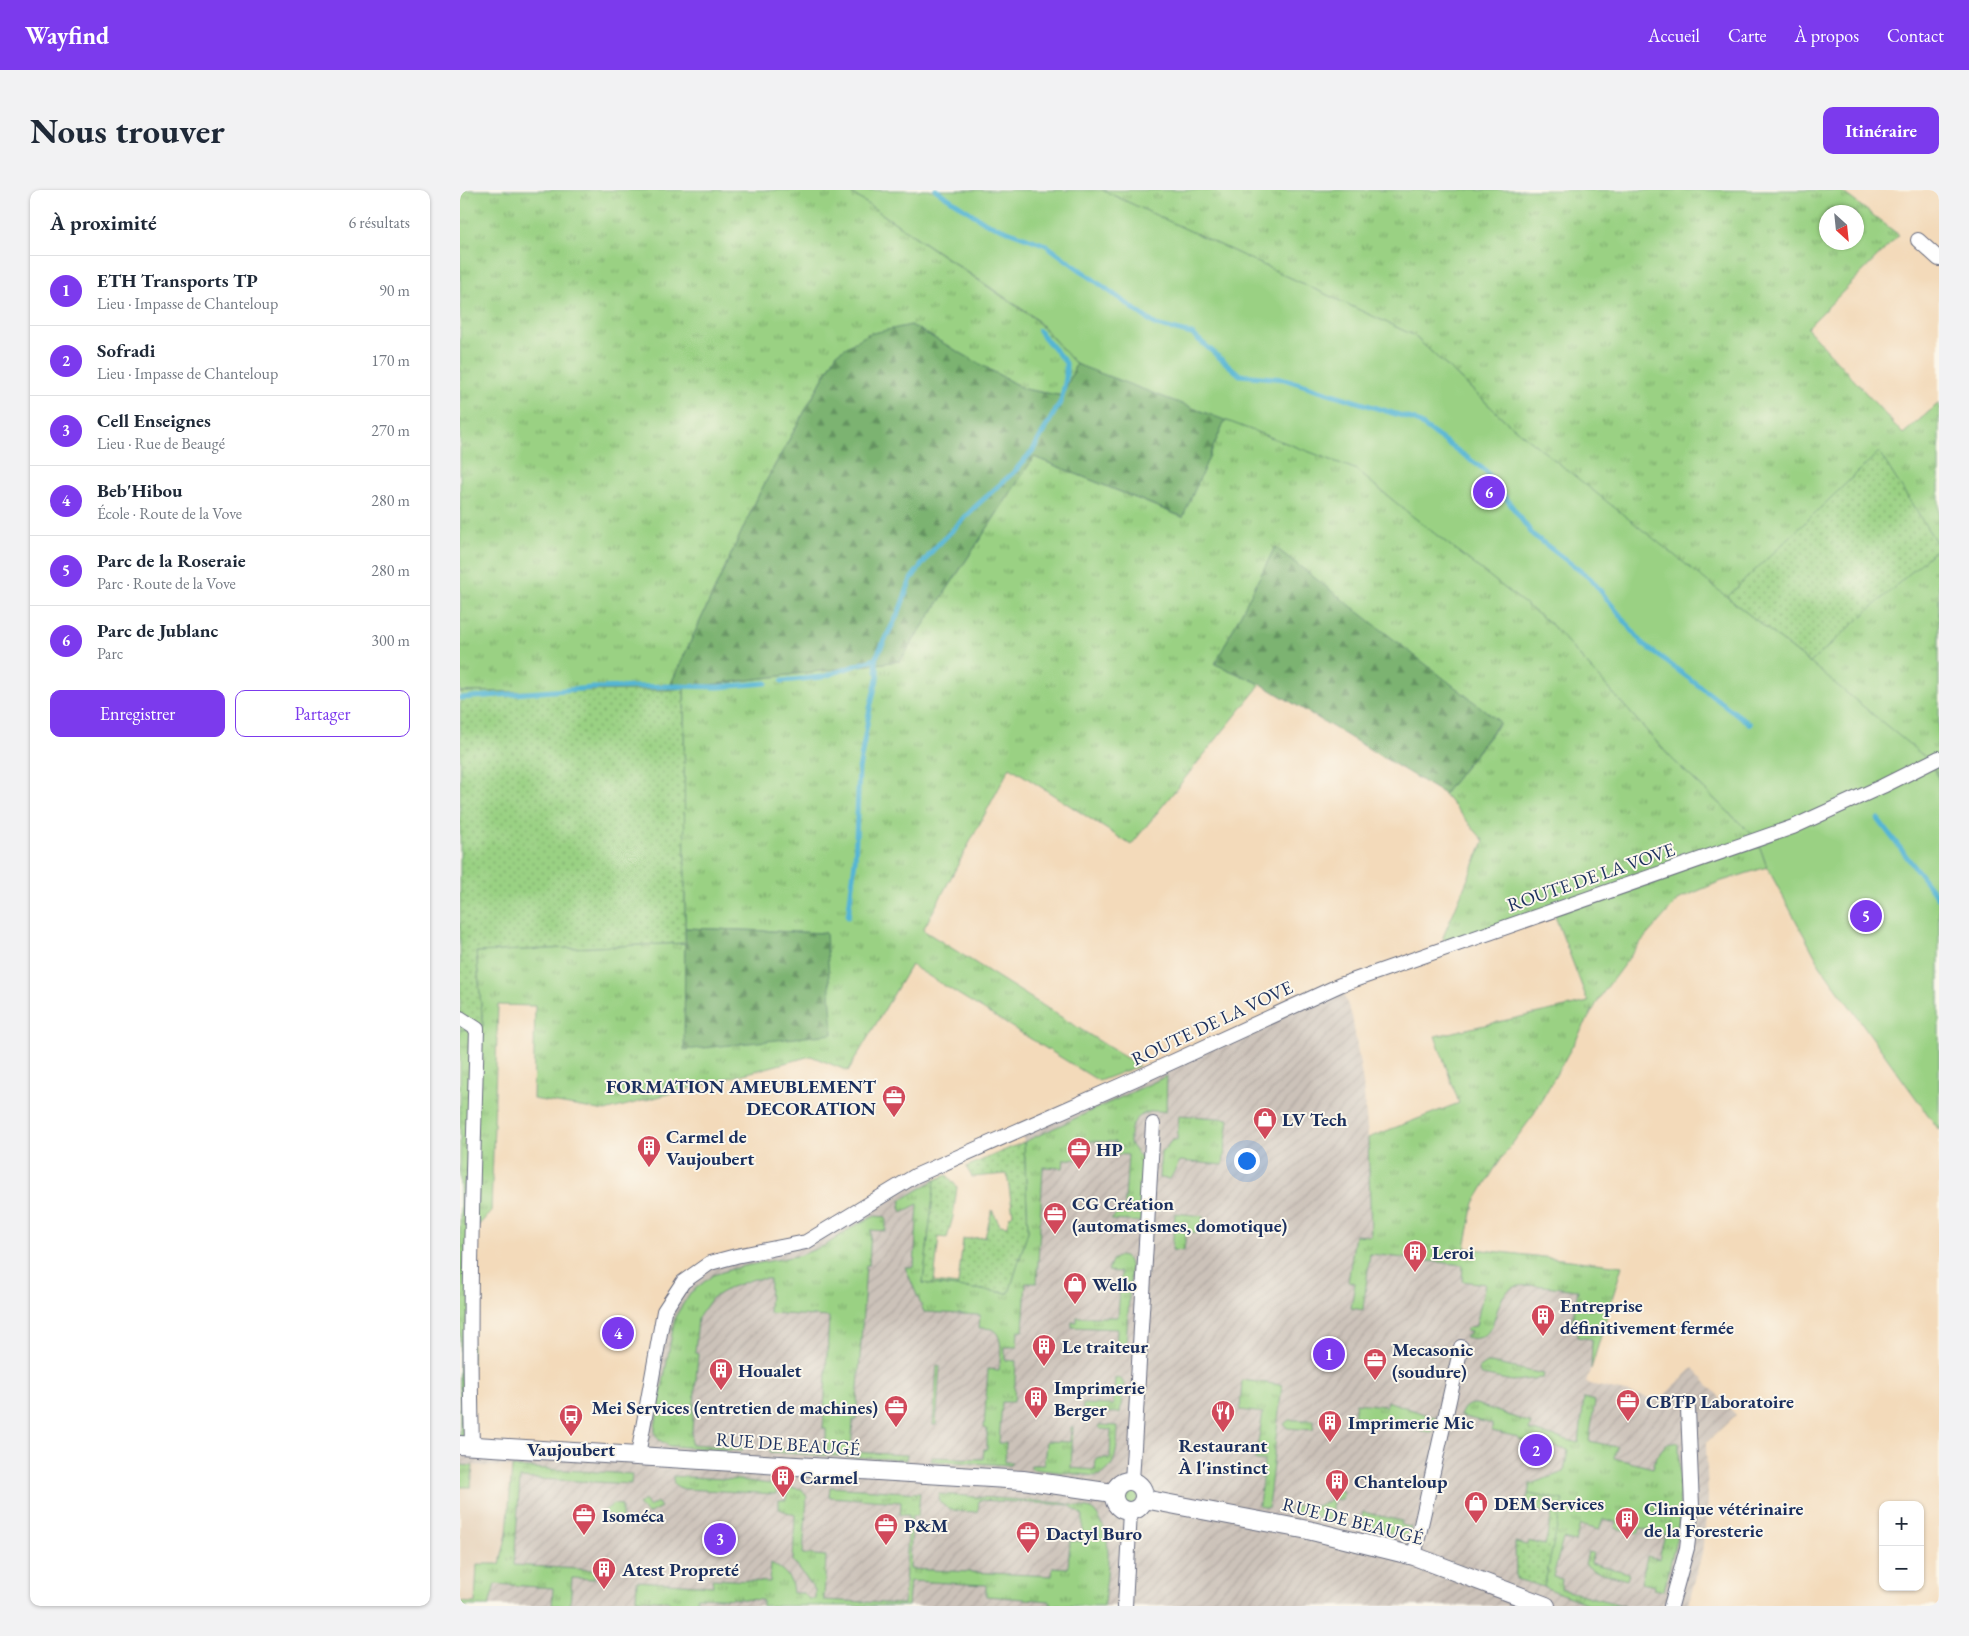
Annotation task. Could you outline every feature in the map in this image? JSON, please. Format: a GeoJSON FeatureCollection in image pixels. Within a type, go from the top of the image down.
{"type":"FeatureCollection","features":[{"type":"Feature","properties":{"kind":"street"},"geometry":{"type":"LineString","coordinates":[[1918,240],[1939,259]]}},
{"type":"Feature","properties":{"kind":"street","name":"ROUTE DE LA VOVE"},"geometry":{"type":"LineString","coordinates":[[638,1455],[664,1311],[683,1282],[710,1263],[806,1242],[916,1176],[1135,1079],[1340,985],[1792,827],[1883,786],[1939,758]]}},
{"type":"Feature","properties":{"kind":"street"},"geometry":{"type":"LineString","coordinates":[[460,1018],[477,1029],[470,1394],[466,1445]]}},
{"type":"Feature","properties":{"kind":"street"},"geometry":{"type":"LineString","coordinates":[[1132,1481],[1153,1124]]}},
{"type":"Feature","properties":{"kind":"street"},"geometry":{"type":"LineString","coordinates":[[1414,1556],[1460,1347]]}},
{"type":"Feature","properties":{"kind":"street"},"geometry":{"type":"LineString","coordinates":[[1671,1606],[1687,1548],[1692,1506],[1688,1409]]}},
{"type":"Feature","properties":{"kind":"street","name":"RUE DE BEAUGÉ"},"geometry":{"type":"LineString","coordinates":[[466,1445],[1022,1480],[1113,1493]]}},
{"type":"Feature","properties":{"kind":"street"},"geometry":{"type":"LineString","coordinates":[[1127,1480],[1132,1481],[1142,1489],[1144,1499],[1139,1507],[1130,1511],[1121,1509],[1113,1498],[1113,1493],[1118,1484],[1127,1480]]}},
{"type":"Feature","properties":{"kind":"street","name":"RUE DE BEAUGÉ"},"geometry":{"type":"LineString","coordinates":[[1144,1499],[1308,1530],[1414,1556],[1546,1606]]}},
{"type":"Feature","properties":{"kind":"street"},"geometry":{"type":"LineString","coordinates":[[1125,1606],[1130,1511]]}},
{"type":"Feature","properties":{"kind":"shaded area"},"geometry":{"type":"Polygon","coordinates":[[[1340,985],[1352,1016],[1363,1083],[1368,1138],[1371,1236],[1622,1266],[1586,1383],[1659,1400],[1693,1368],[1736,1415],[1706,1443],[1708,1500],[1702,1553],[1688,1606],[489,1606],[507,1533],[512,1467],[460,1465],[460,1445],[638,1455],[664,1311],[710,1263],[786,1247],[930,1169],[935,1180],[923,1283],[1009,1293],[1028,1231],[1024,1142],[1021,1129],[1340,985]]]}},
{"type":"Feature","properties":{"kind":"shaded area"},"geometry":{"type":"Polygon","coordinates":[[[460,1465],[512,1467],[507,1533],[489,1606],[460,1606],[460,1465]]]}},
{"type":"Feature","properties":{"kind":"green space"},"geometry":{"type":"Polygon","coordinates":[[[460,190],[847,190],[1035,319],[1076,364],[1063,396],[1024,389],[911,325],[837,353],[760,492],[668,690],[460,692],[460,190]]]}},
{"type":"Feature","properties":{"kind":"green space"},"geometry":{"type":"Polygon","coordinates":[[[847,190],[1102,190],[1413,335],[1508,423],[1810,663],[1931,762],[1939,780],[1939,1130],[1820,965],[1767,867],[1757,839],[1672,759],[1552,625],[1355,469],[1076,364],[1035,318],[847,190]]]}},
{"type":"Feature","properties":{"kind":"green space"},"geometry":{"type":"Polygon","coordinates":[[[1102,190],[1840,190],[1860,205],[1819,205],[1819,250],[1864,250],[1864,208],[1899,235],[1807,328],[1903,434],[1939,403],[1939,780],[1931,762],[1508,423],[1413,335],[1102,190]]]}},
{"type":"Feature","properties":{"kind":"green space"},"geometry":{"type":"Polygon","coordinates":[[[911,325],[1024,389],[1063,396],[1076,364],[1225,420],[1183,517],[1034,457],[900,661],[668,690],[760,492],[837,353],[868,334],[911,325]]]}},
{"type":"Feature","properties":{"kind":"green space"},"geometry":{"type":"Polygon","coordinates":[[[1225,420],[1355,469],[1552,625],[1672,759],[1757,839],[1767,867],[1719,882],[1679,899],[1640,943],[1602,994],[1532,1117],[1498,1163],[1474,1203],[1465,1248],[1622,1266],[1591,1369],[1592,1339],[1577,1337],[1577,1330],[1571,1329],[1578,1290],[1532,1285],[1515,1287],[1503,1296],[1490,1330],[1484,1336],[1476,1338],[1465,1337],[1471,1332],[1465,1331],[1469,1327],[1476,1326],[1485,1284],[1462,1281],[1463,1265],[1370,1254],[1363,1310],[1351,1308],[1355,1283],[1348,1282],[1355,1235],[1371,1236],[1368,1138],[1459,1103],[1435,1036],[1588,1002],[1553,911],[1446,948],[1443,937],[1484,841],[1444,794],[1500,723],[1215,664],[1261,684],[1131,845],[1010,767],[923,930],[1139,1066],[1099,1081],[911,965],[848,1071],[811,1056],[605,1111],[533,1099],[535,1006],[498,1005],[491,1212],[472,1232],[472,1445],[460,1445],[460,1030],[483,1026],[476,952],[685,943],[685,1050],[826,933],[685,928],[684,688],[900,661],[1034,457],[1182,517],[1225,420]]]}},
{"type":"Feature","properties":{"kind":"green space"},"geometry":{"type":"Polygon","coordinates":[[[1879,452],[1939,547],[1810,663],[1727,597],[1879,452]]]}},
{"type":"Feature","properties":{"kind":"green space"},"geometry":{"type":"Polygon","coordinates":[[[1275,547],[1500,722],[1444,794],[1261,684],[1215,664],[1275,547]]]}},
{"type":"Feature","properties":{"kind":"green space"},"geometry":{"type":"Polygon","coordinates":[[[684,688],[685,943],[476,952],[483,1026],[460,1030],[460,692],[668,690],[684,688]]]}},
{"type":"Feature","properties":{"kind":"green space"},"geometry":{"type":"Polygon","coordinates":[[[685,928],[826,933],[833,1034],[684,1050],[685,928]]]}},
{"type":"Feature","properties":{"kind":"green space"},"geometry":{"type":"Polygon","coordinates":[[[1167,1076],[1166,1112],[1153,1111],[1142,1115],[1137,1118],[1131,1128],[1130,1143],[1140,1156],[1145,1157],[1141,1222],[1111,1220],[1116,1214],[1124,1214],[1128,1155],[1114,1154],[1115,1142],[1090,1141],[1088,1160],[1064,1159],[1063,1168],[1043,1167],[1037,1283],[1026,1283],[1023,1331],[1018,1331],[1017,1347],[1005,1347],[1005,1360],[1016,1361],[1014,1402],[1002,1402],[999,1443],[1006,1443],[1005,1462],[1012,1462],[1010,1465],[931,1461],[932,1457],[983,1459],[984,1449],[987,1449],[987,1429],[984,1428],[988,1369],[999,1370],[1000,1341],[995,1332],[990,1329],[979,1328],[980,1315],[924,1312],[905,1267],[914,1267],[918,1204],[902,1212],[900,1207],[901,1200],[935,1180],[923,1283],[1009,1293],[1028,1231],[1024,1142],[1167,1076]]]}},
{"type":"Feature","properties":{"kind":"green space"},"geometry":{"type":"Polygon","coordinates":[[[1179,1115],[1229,1119],[1223,1165],[1180,1161],[1170,1179],[1159,1178],[1161,1151],[1172,1140],[1177,1140],[1179,1115]]]}},
{"type":"Feature","properties":{"kind":"green space"},"geometry":{"type":"Polygon","coordinates":[[[1024,1142],[1028,1231],[1009,1293],[923,1283],[935,1180],[947,1175],[957,1187],[953,1217],[947,1238],[939,1237],[934,1282],[958,1285],[963,1239],[985,1237],[992,1210],[1000,1225],[1007,1226],[1009,1217],[1013,1214],[1007,1174],[972,1177],[966,1167],[1024,1142]]]}},
{"type":"Feature","properties":{"kind":"green space"},"geometry":{"type":"Polygon","coordinates":[[[1175,1213],[1203,1216],[1201,1233],[1186,1232],[1184,1251],[1172,1250],[1175,1213]]]}},
{"type":"Feature","properties":{"kind":"green space"},"geometry":{"type":"Polygon","coordinates":[[[875,1216],[886,1217],[886,1231],[871,1230],[869,1265],[866,1265],[856,1420],[853,1420],[851,1452],[907,1455],[906,1460],[770,1452],[770,1448],[822,1451],[822,1442],[826,1442],[826,1429],[823,1429],[829,1317],[769,1313],[770,1279],[754,1279],[731,1287],[712,1298],[698,1318],[695,1353],[698,1354],[691,1444],[743,1447],[742,1451],[669,1446],[659,1440],[655,1434],[655,1427],[675,1317],[690,1293],[713,1275],[739,1267],[801,1255],[826,1245],[856,1225],[875,1216]]]}},
{"type":"Feature","properties":{"kind":"green space"},"geometry":{"type":"Polygon","coordinates":[[[1119,1256],[1125,1257],[1129,1261],[1131,1270],[1126,1344],[1120,1352],[1116,1353],[1117,1329],[1072,1327],[1072,1322],[1077,1322],[1077,1317],[1118,1317],[1121,1272],[1108,1271],[1112,1260],[1119,1256]]]}},
{"type":"Feature","properties":{"kind":"green space"},"geometry":{"type":"Polygon","coordinates":[[[1486,1363],[1544,1374],[1543,1378],[1512,1381],[1480,1374],[1479,1368],[1486,1363]]]}},
{"type":"Feature","properties":{"kind":"green space"},"geometry":{"type":"Polygon","coordinates":[[[937,1365],[940,1366],[936,1425],[933,1425],[937,1365]]]}},
{"type":"Feature","properties":{"kind":"green space"},"geometry":{"type":"Polygon","coordinates":[[[1115,1378],[1121,1379],[1124,1384],[1120,1413],[1082,1412],[1083,1404],[1113,1405],[1115,1378]]]}},
{"type":"Feature","properties":{"kind":"green space"},"geometry":{"type":"Polygon","coordinates":[[[1242,1380],[1282,1385],[1268,1508],[1259,1506],[1264,1461],[1255,1460],[1263,1413],[1240,1410],[1242,1380]]]}},
{"type":"Feature","properties":{"kind":"green space"},"geometry":{"type":"Polygon","coordinates":[[[1584,1398],[1595,1401],[1589,1441],[1617,1447],[1614,1458],[1653,1468],[1656,1457],[1666,1444],[1679,1442],[1680,1510],[1678,1531],[1664,1591],[1654,1589],[1655,1586],[1641,1583],[1647,1556],[1659,1559],[1665,1534],[1640,1528],[1638,1534],[1615,1528],[1616,1522],[1603,1519],[1599,1530],[1580,1525],[1575,1542],[1563,1539],[1553,1577],[1562,1579],[1561,1589],[1625,1606],[1593,1606],[1544,1587],[1562,1500],[1528,1494],[1530,1484],[1564,1472],[1568,1450],[1492,1431],[1492,1424],[1460,1416],[1466,1407],[1476,1404],[1531,1423],[1529,1430],[1579,1443],[1584,1398]]]}},
{"type":"Feature","properties":{"kind":"green space"},"geometry":{"type":"Polygon","coordinates":[[[1387,1401],[1436,1418],[1432,1433],[1354,1416],[1356,1403],[1386,1406],[1387,1401]]]}},
{"type":"Feature","properties":{"kind":"green space"},"geometry":{"type":"Polygon","coordinates":[[[1289,1420],[1314,1420],[1313,1430],[1287,1428],[1284,1424],[1289,1420]]]}},
{"type":"Feature","properties":{"kind":"green space"},"geometry":{"type":"Polygon","coordinates":[[[1098,1426],[1118,1426],[1117,1449],[1113,1463],[1103,1473],[1095,1476],[1032,1469],[1030,1466],[1044,1465],[1046,1441],[1070,1442],[1071,1427],[1073,1427],[1071,1468],[1095,1470],[1096,1458],[1110,1458],[1111,1430],[1100,1429],[1098,1426]]]}},
{"type":"Feature","properties":{"kind":"green space"},"geometry":{"type":"Polygon","coordinates":[[[460,1465],[473,1466],[471,1487],[460,1487],[460,1465]]]}},
{"type":"Feature","properties":{"kind":"green space"},"geometry":{"type":"Polygon","coordinates":[[[512,1467],[632,1474],[631,1484],[520,1478],[514,1565],[595,1570],[594,1579],[572,1578],[570,1606],[552,1606],[553,1588],[495,1584],[489,1606],[460,1606],[460,1602],[475,1603],[477,1564],[500,1564],[507,1533],[512,1467]]]}},
{"type":"Feature","properties":{"kind":"green space"},"geometry":{"type":"Polygon","coordinates":[[[673,1476],[740,1480],[777,1485],[776,1494],[684,1489],[675,1485],[673,1476]]]}},
{"type":"Feature","properties":{"kind":"green space"},"geometry":{"type":"Polygon","coordinates":[[[788,1487],[802,1489],[807,1497],[803,1554],[826,1556],[824,1600],[904,1604],[909,1515],[900,1515],[901,1502],[829,1497],[830,1487],[920,1493],[918,1516],[912,1516],[910,1569],[1052,1576],[1053,1567],[1068,1568],[1070,1541],[1082,1541],[1083,1516],[1069,1505],[979,1500],[978,1512],[959,1511],[943,1505],[938,1494],[1063,1503],[1092,1509],[1100,1519],[1105,1530],[1107,1542],[1108,1568],[1104,1606],[1050,1606],[1050,1601],[986,1596],[986,1585],[910,1581],[908,1606],[762,1606],[762,1600],[697,1597],[697,1606],[669,1606],[669,1601],[636,1599],[637,1581],[713,1586],[712,1579],[770,1582],[771,1563],[787,1575],[793,1593],[803,1593],[809,1599],[815,1599],[815,1590],[793,1561],[795,1515],[779,1509],[779,1500],[786,1500],[788,1487]]]}},
{"type":"Feature","properties":{"kind":"green space"},"geometry":{"type":"Polygon","coordinates":[[[1125,1487],[1133,1487],[1138,1492],[1136,1503],[1125,1505],[1120,1500],[1120,1492],[1125,1487]]]}},
{"type":"Feature","properties":{"kind":"green space"},"geometry":{"type":"Polygon","coordinates":[[[1331,1489],[1343,1491],[1342,1500],[1333,1499],[1331,1521],[1290,1511],[1290,1508],[1319,1505],[1330,1500],[1331,1489]]]}},
{"type":"Feature","properties":{"kind":"green space"},"geometry":{"type":"Polygon","coordinates":[[[1528,1494],[1563,1500],[1544,1587],[1516,1579],[1515,1542],[1527,1545],[1528,1541],[1545,1545],[1552,1514],[1524,1508],[1528,1494]]]}},
{"type":"Feature","properties":{"kind":"green space"},"geometry":{"type":"Polygon","coordinates":[[[644,1500],[649,1507],[657,1502],[661,1507],[648,1514],[638,1505],[644,1500]]]}},
{"type":"Feature","properties":{"kind":"green space"},"geometry":{"type":"Polygon","coordinates":[[[613,1504],[622,1505],[622,1519],[616,1525],[604,1511],[613,1504]]]}},
{"type":"Feature","properties":{"kind":"green space"},"geometry":{"type":"Polygon","coordinates":[[[1363,1512],[1402,1521],[1401,1525],[1411,1527],[1410,1532],[1405,1536],[1360,1526],[1363,1512]]]}},
{"type":"Feature","properties":{"kind":"green space"},"geometry":{"type":"Polygon","coordinates":[[[1588,1552],[1593,1553],[1591,1563],[1629,1573],[1627,1580],[1592,1570],[1585,1564],[1588,1552]]]}},
{"type":"Feature","properties":{"kind":"waterway"},"geometry":{"type":"LineString","coordinates":[[936,190],[986,223],[1046,245],[1156,325],[1192,334],[1240,375],[1284,379],[1415,420],[1486,471],[1533,535],[1591,579],[1643,644],[1750,724]]}},
{"type":"Feature","properties":{"kind":"waterway"},"geometry":{"type":"LineString","coordinates":[[782,681],[822,677],[875,659],[899,612],[911,579],[933,550],[976,506],[1015,471],[1033,450],[1061,401],[1066,378],[1066,363],[1039,331]]}},
{"type":"Feature","properties":{"kind":"waterway"},"geometry":{"type":"LineString","coordinates":[[848,917],[855,861],[859,769],[878,675],[875,659]]}},
{"type":"Feature","properties":{"kind":"waterway"},"geometry":{"type":"LineString","coordinates":[[460,698],[592,688],[718,687],[766,683]]}},
{"type":"Feature","properties":{"kind":"waterway"},"geometry":{"type":"LineString","coordinates":[[1878,819],[1939,899]]}},
{"type":"Feature","properties":{"kind":"place","name":"Parc de Jublanc"},"geometry":{"type":"Point","coordinates":[1489,492]}},
{"type":"Feature","properties":{"kind":"place","name":"Parc de la Roseraie"},"geometry":{"type":"Point","coordinates":[1866,916]}},
{"type":"Feature","properties":{"kind":"place","name":"FORMATION AMEUBLEMENT DECORATION"},"geometry":{"type":"Point","coordinates":[894,1118]}},
{"type":"Feature","properties":{"kind":"place","name":"LV Tech"},"geometry":{"type":"Point","coordinates":[1265,1140]}},
{"type":"Feature","properties":{"kind":"place","name":"Carmel de Vaujoubert"},"geometry":{"type":"Point","coordinates":[649,1168]}},
{"type":"Feature","properties":{"kind":"place","name":"HP"},"geometry":{"type":"Point","coordinates":[1079,1170]}},
{"type":"Feature","properties":{"kind":"place","name":"CG Création (automatismes, domotique)"},"geometry":{"type":"Point","coordinates":[1055,1235]}},
{"type":"Feature","properties":{"kind":"place","name":"Leroi"},"geometry":{"type":"Point","coordinates":[1415,1273]}},
{"type":"Feature","properties":{"kind":"place","name":"Wello"},"geometry":{"type":"Point","coordinates":[1075,1305]}},
{"type":"Feature","properties":{"kind":"place","name":"Beb'Hibou"},"geometry":{"type":"Point","coordinates":[618,1333]}},
{"type":"Feature","properties":{"kind":"place","name":"Entreprise définitivement fermée"},"geometry":{"type":"Point","coordinates":[1543,1337]}},
{"type":"Feature","properties":{"kind":"place","name":"ETH Transports TP"},"geometry":{"type":"Point","coordinates":[1329,1354]}},
{"type":"Feature","properties":{"kind":"place","name":"Le traiteur"},"geometry":{"type":"Point","coordinates":[1044,1367]}},
{"type":"Feature","properties":{"kind":"place","name":"Mecasonic (soudure)"},"geometry":{"type":"Point","coordinates":[1375,1381]}},
{"type":"Feature","properties":{"kind":"place","name":"Houalet"},"geometry":{"type":"Point","coordinates":[721,1391]}},
{"type":"Feature","properties":{"kind":"place","name":"Imprimerie Berger"},"geometry":{"type":"Point","coordinates":[1036,1419]}},
{"type":"Feature","properties":{"kind":"place","name":"CBTP Laboratoire"},"geometry":{"type":"Point","coordinates":[1628,1422]}},
{"type":"Feature","properties":{"kind":"place","name":"Mei Services (entretien de machines)"},"geometry":{"type":"Point","coordinates":[896,1428]}},
{"type":"Feature","properties":{"kind":"place","name":"Restaurant À l'instinct"},"geometry":{"type":"Point","coordinates":[1223,1433]}},
{"type":"Feature","properties":{"kind":"place","name":"Vaujoubert"},"geometry":{"type":"Point","coordinates":[571,1437]}},
{"type":"Feature","properties":{"kind":"place","name":"Imprimerie Mic"},"geometry":{"type":"Point","coordinates":[1330,1443]}},
{"type":"Feature","properties":{"kind":"place","name":"Sofradi"},"geometry":{"type":"Point","coordinates":[1536,1450]}},
{"type":"Feature","properties":{"kind":"place","name":"Carmel"},"geometry":{"type":"Point","coordinates":[783,1498]}},
{"type":"Feature","properties":{"kind":"place","name":"Chanteloup"},"geometry":{"type":"Point","coordinates":[1337,1502]}},
{"type":"Feature","properties":{"kind":"place","name":"DEM Services"},"geometry":{"type":"Point","coordinates":[1476,1524]}},
{"type":"Feature","properties":{"kind":"place","name":"Isoméca"},"geometry":{"type":"Point","coordinates":[584,1536]}},
{"type":"Feature","properties":{"kind":"place","name":"Cell Enseignes"},"geometry":{"type":"Point","coordinates":[720,1539]}},
{"type":"Feature","properties":{"kind":"place","name":"Clinique vétérinaire de la Foresterie"},"geometry":{"type":"Point","coordinates":[1627,1540]}},
{"type":"Feature","properties":{"kind":"place","name":"P&M"},"geometry":{"type":"Point","coordinates":[886,1546]}},
{"type":"Feature","properties":{"kind":"place","name":"Dactyl Buro"},"geometry":{"type":"Point","coordinates":[1028,1554]}},
{"type":"Feature","properties":{"kind":"place","name":"Atest Propreté"},"geometry":{"type":"Point","coordinates":[604,1590]}}]}
